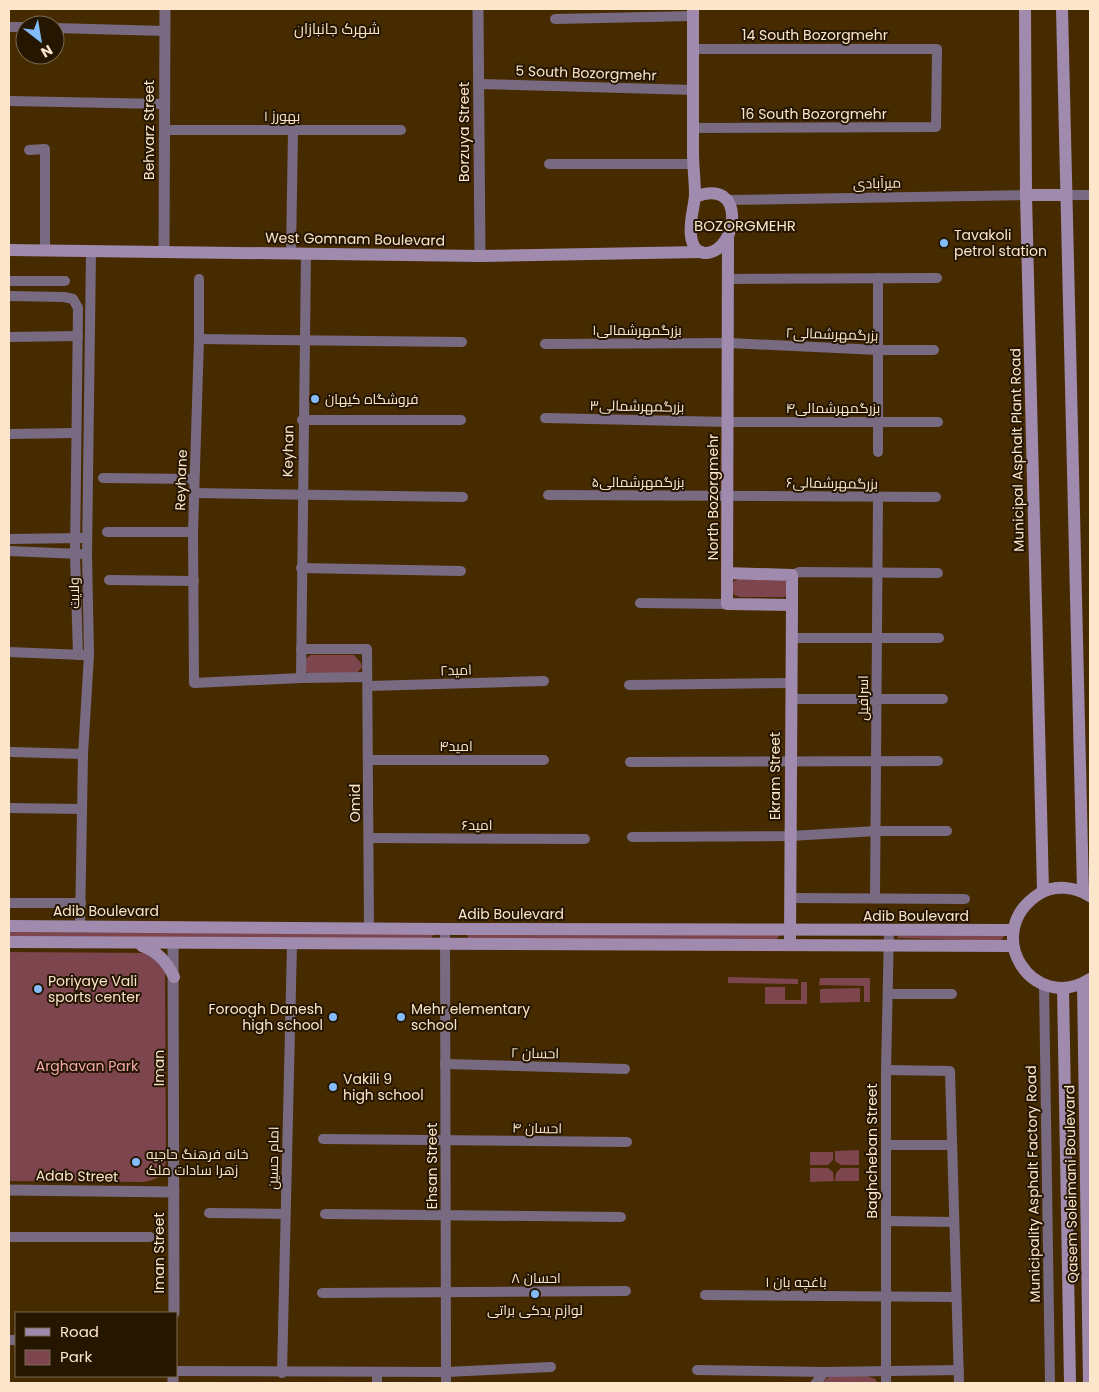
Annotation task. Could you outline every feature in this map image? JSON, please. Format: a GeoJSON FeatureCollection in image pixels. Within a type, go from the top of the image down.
{"type":"FeatureCollection","features":[{"type":"Feature","properties":{"kind":"main road","name":"Municipal Asphalt Plant Road"},"geometry":{"type":"LineString","coordinates":[[1025,9],[1026,195],[1043,892]]}},
{"type":"Feature","properties":{"kind":"main road"},"geometry":{"type":"LineString","coordinates":[[1062,9],[1086,894],[1063,887],[1043,892],[1029,900],[1018,914],[1013,930],[1013,946],[1018,962],[1029,975],[1044,984],[1063,988],[1087,981]]}},
{"type":"Feature","properties":{"kind":"main road"},"geometry":{"type":"LineString","coordinates":[[693,12],[693,164],[695,197],[690,216],[691,237],[694,246],[722,265],[728,279]]}},
{"type":"Feature","properties":{"kind":"main road"},"geometry":{"type":"LineString","coordinates":[[695,197],[711,192],[719,192],[728,200],[731,209],[731,232],[728,238],[721,246],[704,253]]}},
{"type":"Feature","properties":{"kind":"main road"},"geometry":{"type":"LineString","coordinates":[[1026,195],[1066,195]]}},
{"type":"Feature","properties":{"kind":"main road","name":"North Bozorgmehr"},"geometry":{"type":"LineString","coordinates":[[727,573],[728,238]]}},
{"type":"Feature","properties":{"kind":"main road","name":"West Gomnam Boulevard"},"geometry":{"type":"LineString","coordinates":[[9,250],[480,256],[704,253]]}},
{"type":"Feature","properties":{"kind":"main road"},"geometry":{"type":"LineString","coordinates":[[792,575],[727,573],[727,604],[792,606]]}},
{"type":"Feature","properties":{"kind":"main road","name":"Ekram Street"},"geometry":{"type":"LineString","coordinates":[[790,946],[792,575]]}},
{"type":"Feature","properties":{"kind":"main road","name":"Adib Boulevard"},"geometry":{"type":"LineString","coordinates":[[9,926],[1013,930]]}},
{"type":"Feature","properties":{"kind":"main road"},"geometry":{"type":"LineString","coordinates":[[9,942],[1013,946]]}},
{"type":"Feature","properties":{"kind":"main road"},"geometry":{"type":"LineString","coordinates":[[135,943],[156,952],[170,968],[174,977]]}},
{"type":"Feature","properties":{"kind":"main road","name":"Qasem Soleimani Boulevard"},"geometry":{"type":"LineString","coordinates":[[1087,981],[1089,1383]]}},
{"type":"Feature","properties":{"kind":"main road","name":"Qasem Soleimani Boulevard"},"geometry":{"type":"LineString","coordinates":[[1063,988],[1070,1383]]}},
{"type":"Feature","properties":{"kind":"street","name":"Behvarz Street"},"geometry":{"type":"LineString","coordinates":[[164,252],[165,9]]}},
{"type":"Feature","properties":{"kind":"street","name":"Borzuya Street"},"geometry":{"type":"LineString","coordinates":[[478,9],[480,256]]}},
{"type":"Feature","properties":{"kind":"street"},"geometry":{"type":"LineString","coordinates":[[556,19],[693,12]]}},
{"type":"Feature","properties":{"kind":"street"},"geometry":{"type":"LineString","coordinates":[[65,28],[165,31]]}},
{"type":"Feature","properties":{"kind":"street","name":"14 South Bozorgmehr"},"geometry":{"type":"LineString","coordinates":[[693,49],[937,49],[936,127]]}},
{"type":"Feature","properties":{"kind":"street","name":"5 South Bozorgmehr"},"geometry":{"type":"LineString","coordinates":[[479,84],[693,90]]}},
{"type":"Feature","properties":{"kind":"street"},"geometry":{"type":"LineString","coordinates":[[9,101],[164,104]]}},
{"type":"Feature","properties":{"kind":"street","name":"16 South Bozorgmehr"},"geometry":{"type":"LineString","coordinates":[[693,128],[936,127]]}},
{"type":"Feature","properties":{"kind":"street","name":"بهورز ۱"},"geometry":{"type":"LineString","coordinates":[[164,130],[401,130]]}},
{"type":"Feature","properties":{"kind":"street"},"geometry":{"type":"LineString","coordinates":[[291,253],[293,130]]}},
{"type":"Feature","properties":{"kind":"street"},"geometry":{"type":"LineString","coordinates":[[29,150],[45,149],[44,250]]}},
{"type":"Feature","properties":{"kind":"street"},"geometry":{"type":"LineString","coordinates":[[549,164],[693,164]]}},
{"type":"Feature","properties":{"kind":"street","name":"میرآبادی"},"geometry":{"type":"LineString","coordinates":[[728,200],[1026,195]]}},
{"type":"Feature","properties":{"kind":"street"},"geometry":{"type":"LineString","coordinates":[[1066,195],[1090,195]]}},
{"type":"Feature","properties":{"kind":"street","name":"ولایت"},"geometry":{"type":"LineString","coordinates":[[80,926],[91,251]]}},
{"type":"Feature","properties":{"kind":"street","name":"Keyhan"},"geometry":{"type":"LineString","coordinates":[[301,650],[302,420],[306,253]]}},
{"type":"Feature","properties":{"kind":"street","name":"Reyhane"},"geometry":{"type":"LineString","coordinates":[[199,278],[200,339],[193,532],[194,683],[301,678]]}},
{"type":"Feature","properties":{"kind":"street"},"geometry":{"type":"LineString","coordinates":[[878,278],[878,452]]}},
{"type":"Feature","properties":{"kind":"street"},"geometry":{"type":"LineString","coordinates":[[728,279],[937,278]]}},
{"type":"Feature","properties":{"kind":"street"},"geometry":{"type":"LineString","coordinates":[[9,281],[65,282]]}},
{"type":"Feature","properties":{"kind":"street"},"geometry":{"type":"LineString","coordinates":[[9,296],[64,297],[73,299],[78,308],[75,554],[84,655],[9,652]]}},
{"type":"Feature","properties":{"kind":"street"},"geometry":{"type":"LineString","coordinates":[[9,337],[78,336]]}},
{"type":"Feature","properties":{"kind":"street"},"geometry":{"type":"LineString","coordinates":[[200,339],[462,342]]}},
{"type":"Feature","properties":{"kind":"street","name":"بزرگمهرشمالی۲"},"geometry":{"type":"LineString","coordinates":[[729,343],[878,350],[934,350]]}},
{"type":"Feature","properties":{"kind":"street","name":"بزرگمهرشمالی۱"},"geometry":{"type":"LineString","coordinates":[[544,344],[729,343]]}},
{"type":"Feature","properties":{"kind":"street","name":"بزرگمهرشمالی۳"},"geometry":{"type":"LineString","coordinates":[[545,418],[728,422]]}},
{"type":"Feature","properties":{"kind":"street"},"geometry":{"type":"LineString","coordinates":[[302,420],[461,420]]}},
{"type":"Feature","properties":{"kind":"street","name":"بزرگمهرشمالی۴"},"geometry":{"type":"LineString","coordinates":[[728,422],[938,422]]}},
{"type":"Feature","properties":{"kind":"street"},"geometry":{"type":"LineString","coordinates":[[9,434],[76,433]]}},
{"type":"Feature","properties":{"kind":"street"},"geometry":{"type":"LineString","coordinates":[[103,478],[194,480]]}},
{"type":"Feature","properties":{"kind":"street"},"geometry":{"type":"LineString","coordinates":[[194,493],[463,497]]}},
{"type":"Feature","properties":{"kind":"street","name":"بزرگمهرشمالی۵"},"geometry":{"type":"LineString","coordinates":[[548,495],[728,496]]}},
{"type":"Feature","properties":{"kind":"street","name":"بزرگمهرشمالی۶"},"geometry":{"type":"LineString","coordinates":[[728,496],[936,498]]}},
{"type":"Feature","properties":{"kind":"street","name":"اسرافیل"},"geometry":{"type":"LineString","coordinates":[[875,898],[878,497]]}},
{"type":"Feature","properties":{"kind":"street"},"geometry":{"type":"LineString","coordinates":[[106,532],[193,532]]}},
{"type":"Feature","properties":{"kind":"street"},"geometry":{"type":"LineString","coordinates":[[9,539],[87,538]]}},
{"type":"Feature","properties":{"kind":"street"},"geometry":{"type":"LineString","coordinates":[[9,551],[86,554]]}},
{"type":"Feature","properties":{"kind":"street"},"geometry":{"type":"LineString","coordinates":[[301,568],[461,571]]}},
{"type":"Feature","properties":{"kind":"street"},"geometry":{"type":"LineString","coordinates":[[792,575],[799,572],[938,573]]}},
{"type":"Feature","properties":{"kind":"street"},"geometry":{"type":"LineString","coordinates":[[109,580],[194,581]]}},
{"type":"Feature","properties":{"kind":"street"},"geometry":{"type":"LineString","coordinates":[[640,603],[727,604]]}},
{"type":"Feature","properties":{"kind":"street"},"geometry":{"type":"LineString","coordinates":[[791,638],[939,638]]}},
{"type":"Feature","properties":{"kind":"street","name":"Omid"},"geometry":{"type":"LineString","coordinates":[[301,650],[367,649],[369,928]]}},
{"type":"Feature","properties":{"kind":"street"},"geometry":{"type":"LineString","coordinates":[[301,650],[301,678],[368,682]]}},
{"type":"Feature","properties":{"kind":"street","name":"امید۲"},"geometry":{"type":"LineString","coordinates":[[368,682],[544,681]]}},
{"type":"Feature","properties":{"kind":"street"},"geometry":{"type":"LineString","coordinates":[[629,685],[791,684]]}},
{"type":"Feature","properties":{"kind":"street"},"geometry":{"type":"LineString","coordinates":[[791,699],[943,699]]}},
{"type":"Feature","properties":{"kind":"street"},"geometry":{"type":"LineString","coordinates":[[12,752],[83,754]]}},
{"type":"Feature","properties":{"kind":"street","name":"امید۴"},"geometry":{"type":"LineString","coordinates":[[368,760],[544,760]]}},
{"type":"Feature","properties":{"kind":"street"},"geometry":{"type":"LineString","coordinates":[[630,762],[938,761]]}},
{"type":"Feature","properties":{"kind":"street"},"geometry":{"type":"LineString","coordinates":[[9,808],[82,809]]}},
{"type":"Feature","properties":{"kind":"street"},"geometry":{"type":"LineString","coordinates":[[632,837],[790,836],[877,831],[947,831]]}},
{"type":"Feature","properties":{"kind":"street","name":"امید۶"},"geometry":{"type":"LineString","coordinates":[[369,838],[585,839]]}},
{"type":"Feature","properties":{"kind":"street"},"geometry":{"type":"LineString","coordinates":[[790,898],[965,899]]}},
{"type":"Feature","properties":{"kind":"street"},"geometry":{"type":"LineString","coordinates":[[9,903],[80,903]]}},
{"type":"Feature","properties":{"kind":"street","name":"Ehsan Street"},"geometry":{"type":"LineString","coordinates":[[445,929],[446,1383]]}},
{"type":"Feature","properties":{"kind":"street","name":"Baghcheban Street"},"geometry":{"type":"LineString","coordinates":[[886,1383],[886,1070],[889,930]]}},
{"type":"Feature","properties":{"kind":"street","name":"Iman"},"geometry":{"type":"LineString","coordinates":[[173,944],[174,1192]]}},
{"type":"Feature","properties":{"kind":"street","name":"امام حسین"},"geometry":{"type":"LineString","coordinates":[[282,1373],[292,944]]}},
{"type":"Feature","properties":{"kind":"street","name":"Municipality Asphalt Factory Road"},"geometry":{"type":"LineString","coordinates":[[1044,984],[1050,1383]]}},
{"type":"Feature","properties":{"kind":"street"},"geometry":{"type":"LineString","coordinates":[[888,994],[952,994]]}},
{"type":"Feature","properties":{"kind":"street","name":"احسان ۲"},"geometry":{"type":"LineString","coordinates":[[445,1064],[625,1069]]}},
{"type":"Feature","properties":{"kind":"street"},"geometry":{"type":"LineString","coordinates":[[886,1070],[950,1071],[959,1383]]}},
{"type":"Feature","properties":{"kind":"street","name":"احسان ۴"},"geometry":{"type":"LineString","coordinates":[[322,1139],[627,1142]]}},
{"type":"Feature","properties":{"kind":"street"},"geometry":{"type":"LineString","coordinates":[[886,1145],[952,1145]]}},
{"type":"Feature","properties":{"kind":"street","name":"Adab Street"},"geometry":{"type":"LineString","coordinates":[[9,1190],[174,1192]]}},
{"type":"Feature","properties":{"kind":"street","name":"Iman Street"},"geometry":{"type":"LineString","coordinates":[[174,1192],[174,1312]]}},
{"type":"Feature","properties":{"kind":"street"},"geometry":{"type":"LineString","coordinates":[[208,1213],[285,1214]]}},
{"type":"Feature","properties":{"kind":"street"},"geometry":{"type":"LineString","coordinates":[[326,1214],[621,1217]]}},
{"type":"Feature","properties":{"kind":"street"},"geometry":{"type":"LineString","coordinates":[[887,1221],[954,1222]]}},
{"type":"Feature","properties":{"kind":"street"},"geometry":{"type":"LineString","coordinates":[[9,1237],[150,1237]]}},
{"type":"Feature","properties":{"kind":"street","name":"احسان ۸"},"geometry":{"type":"LineString","coordinates":[[322,1293],[626,1292]]}},
{"type":"Feature","properties":{"kind":"street","name":"باغچه بان ۱"},"geometry":{"type":"LineString","coordinates":[[705,1295],[956,1297]]}},
{"type":"Feature","properties":{"kind":"street"},"geometry":{"type":"LineString","coordinates":[[178,1371],[282,1373],[377,1378],[446,1372],[552,1367]]}},
{"type":"Feature","properties":{"kind":"street"},"geometry":{"type":"LineString","coordinates":[[697,1370],[886,1372],[959,1370]]}},
{"type":"Feature","properties":{"kind":"street"},"geometry":{"type":"LineString","coordinates":[[816,1383],[824,1372]]}},
{"type":"Feature","properties":{"kind":"green space"},"geometry":{"type":"Polygon","coordinates":[[[739,579],[784,580],[788,583],[788,595],[784,597],[740,597],[734,595],[732,587],[734,581],[739,579]]]}},
{"type":"Feature","properties":{"kind":"green space"},"geometry":{"type":"Polygon","coordinates":[[[311,655],[354,655],[362,667],[356,674],[310,674],[306,672],[305,659],[311,655]]]}},
{"type":"Feature","properties":{"kind":"green space"},"geometry":{"type":"Polygon","coordinates":[[[9,932],[434,934],[431,938],[9,937],[9,932]]]}},
{"type":"Feature","properties":{"kind":"green space"},"geometry":{"type":"Polygon","coordinates":[[[467,934],[780,935],[776,940],[468,939],[467,934]]]}},
{"type":"Feature","properties":{"kind":"green space"},"geometry":{"type":"Polygon","coordinates":[[[1002,935],[1004,937],[1000,941],[897,938],[898,936],[1002,935]]]}},
{"type":"Feature","properties":{"kind":"green space","name":"Arghavan Park"},"geometry":{"type":"Polygon","coordinates":[[[9,952],[149,953],[165,972],[166,1161],[161,1174],[156,1178],[143,1182],[9,1181],[9,952]]]}},
{"type":"Feature","properties":{"kind":"green space"},"geometry":{"type":"Polygon","coordinates":[[[728,977],[798,979],[798,984],[728,983],[728,977]]]}},
{"type":"Feature","properties":{"kind":"green space"},"geometry":{"type":"Polygon","coordinates":[[[820,978],[870,978],[870,1002],[864,1002],[864,986],[819,985],[820,978]]]}},
{"type":"Feature","properties":{"kind":"green space"},"geometry":{"type":"Polygon","coordinates":[[[801,982],[807,982],[807,1004],[765,1004],[765,987],[785,987],[785,1000],[801,1000],[801,982]]]}},
{"type":"Feature","properties":{"kind":"green space"},"geometry":{"type":"Polygon","coordinates":[[[860,988],[860,1002],[820,1003],[820,989],[860,988]]]}},
{"type":"Feature","properties":{"kind":"green space"},"geometry":{"type":"Polygon","coordinates":[[[859,1150],[859,1165],[841,1165],[835,1161],[835,1151],[859,1150]]]}},
{"type":"Feature","properties":{"kind":"green space"},"geometry":{"type":"Polygon","coordinates":[[[810,1152],[833,1152],[833,1160],[828,1165],[810,1165],[810,1152]]]}},
{"type":"Feature","properties":{"kind":"green space"},"geometry":{"type":"Polygon","coordinates":[[[810,1168],[828,1168],[833,1172],[834,1181],[810,1182],[810,1168]]]}},
{"type":"Feature","properties":{"kind":"green space"},"geometry":{"type":"Polygon","coordinates":[[[841,1168],[859,1168],[859,1181],[835,1181],[836,1173],[841,1168]]]}},
{"type":"Feature","properties":{"kind":"green space"},"geometry":{"type":"Polygon","coordinates":[[[864,1375],[875,1379],[878,1383],[821,1383],[830,1376],[864,1375]]]}},
{"type":"Feature","properties":{"kind":"place","name":"Tavakoli petrol station"},"geometry":{"type":"Point","coordinates":[944,243]}},
{"type":"Feature","properties":{"kind":"place","name":"فروشگاه کیهان"},"geometry":{"type":"Point","coordinates":[315,399]}},
{"type":"Feature","properties":{"kind":"place","name":"Poriyaye Vali sports center"},"geometry":{"type":"Point","coordinates":[38,989]}},
{"type":"Feature","properties":{"kind":"place","name":"Foroogh Danesh high school"},"geometry":{"type":"Point","coordinates":[333,1017]}},
{"type":"Feature","properties":{"kind":"place","name":"Mehr elementary school"},"geometry":{"type":"Point","coordinates":[401,1017]}},
{"type":"Feature","properties":{"kind":"place","name":"Vakili 9 high school"},"geometry":{"type":"Point","coordinates":[333,1087]}},
{"type":"Feature","properties":{"kind":"place","name":"خانه فرهنگ حاجیه زهرا سادات ملک"},"geometry":{"type":"Point","coordinates":[136,1162]}},
{"type":"Feature","properties":{"kind":"place","name":"لوازم یدکی براتی"},"geometry":{"type":"Point","coordinates":[535,1294]}},
{"type":"Feature","properties":{"kind":"district","name":"شهرک جانبازان"},"geometry":{"type":"Point","coordinates":[337,29]}},
{"type":"Feature","properties":{"kind":"district","name":"BOZORGMEHR"},"geometry":{"type":"Point","coordinates":[745,226]}}]}
